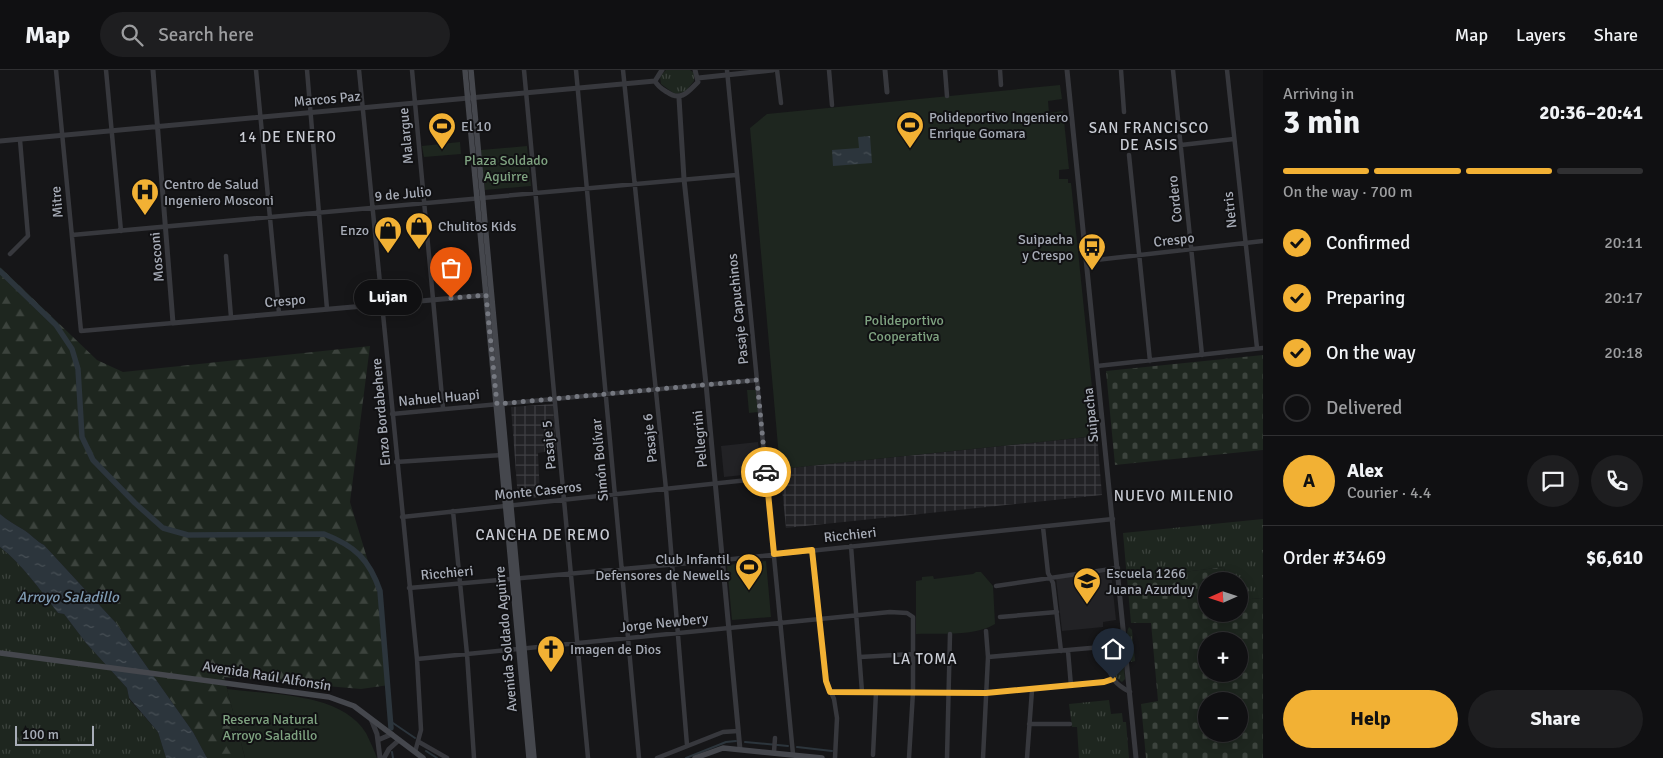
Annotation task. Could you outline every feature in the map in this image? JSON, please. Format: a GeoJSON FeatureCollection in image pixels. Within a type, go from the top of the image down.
{"type":"FeatureCollection","features":[{"type":"Feature","properties":{"kind":"main road","name":"Avenida Soldado Aguirre"},"geometry":{"type":"LineString","coordinates":[[466,70],[471,97]]}},
{"type":"Feature","properties":{"kind":"main road","name":"Avenida Soldado Aguirre"},"geometry":{"type":"LineString","coordinates":[[471,70],[471,97],[480,198],[515,578],[534,758]]}},
{"type":"Feature","properties":{"kind":"main road","name":"Avenida Soldado Aguirre"},"geometry":{"type":"LineString","coordinates":[[522,648],[530,758]]}},
{"type":"Feature","properties":{"kind":"main road","name":"Avenida Raúl Alfonsín"},"geometry":{"type":"LineString","coordinates":[[0,653],[329,697],[354,706],[423,758]]}},
{"type":"Feature","properties":{"kind":"main road"},"geometry":{"type":"LineString","coordinates":[[695,758],[723,748],[740,749],[775,745],[793,754],[822,758]]}},
{"type":"Feature","properties":{"kind":"street","name":"Mitre"},"geometry":{"type":"LineString","coordinates":[[56,70],[81,331]]}},
{"type":"Feature","properties":{"kind":"street"},"geometry":{"type":"LineString","coordinates":[[106,70],[121,231]]}},
{"type":"Feature","properties":{"kind":"street","name":"Mosconi"},"geometry":{"type":"LineString","coordinates":[[153,70],[174,323]]}},
{"type":"Feature","properties":{"kind":"street"},"geometry":{"type":"LineString","coordinates":[[256,70],[279,313]]}},
{"type":"Feature","properties":{"kind":"street"},"geometry":{"type":"LineString","coordinates":[[307,70],[328,309]]}},
{"type":"Feature","properties":{"kind":"street","name":"Enzo Bordabehere"},"geometry":{"type":"LineString","coordinates":[[359,70],[416,659],[421,730],[415,752]]}},
{"type":"Feature","properties":{"kind":"street","name":"Malargue"},"geometry":{"type":"LineString","coordinates":[[412,70],[443,408]]}},
{"type":"Feature","properties":{"kind":"street","name":"Pasaje 5"},"geometry":{"type":"LineString","coordinates":[[524,70],[588,758]]}},
{"type":"Feature","properties":{"kind":"street","name":"Simón Bolívar"},"geometry":{"type":"LineString","coordinates":[[576,70],[585,188],[639,758]]}},
{"type":"Feature","properties":{"kind":"street","name":"Pasaje 6"},"geometry":{"type":"LineString","coordinates":[[623,70],[633,184],[666,489],[676,633],[687,745]]}},
{"type":"Feature","properties":{"kind":"street"},"geometry":{"type":"LineString","coordinates":[[662,70],[655,81],[658,86],[672,96],[679,98],[685,96],[698,82],[694,70]]}},
{"type":"Feature","properties":{"kind":"street"},"geometry":{"type":"LineString","coordinates":[[698,78],[727,72],[775,70],[781,103]]}},
{"type":"Feature","properties":{"kind":"street"},"geometry":{"type":"LineString","coordinates":[[829,70],[832,105]]}},
{"type":"Feature","properties":{"kind":"street"},"geometry":{"type":"LineString","coordinates":[[885,70],[887,92]]}},
{"type":"Feature","properties":{"kind":"street"},"geometry":{"type":"LineString","coordinates":[[945,70],[947,96]]}},
{"type":"Feature","properties":{"kind":"street"},"geometry":{"type":"LineString","coordinates":[[1000,70],[1001,85]]}},
{"type":"Feature","properties":{"kind":"street","name":"Suipacha"},"geometry":{"type":"LineString","coordinates":[[1067,70],[1114,519],[1136,758]]}},
{"type":"Feature","properties":{"kind":"street"},"geometry":{"type":"LineString","coordinates":[[1121,70],[1124,112]]}},
{"type":"Feature","properties":{"kind":"street","name":"Cordero"},"geometry":{"type":"LineString","coordinates":[[1173,70],[1202,355]]}},
{"type":"Feature","properties":{"kind":"street","name":"Netris"},"geometry":{"type":"LineString","coordinates":[[1227,70],[1257,348]]}},
{"type":"Feature","properties":{"kind":"street","name":"Pasaje Capuchinos"},"geometry":{"type":"LineString","coordinates":[[727,72],[793,754]]}},
{"type":"Feature","properties":{"kind":"street","name":"Marcos Paz"},"geometry":{"type":"LineString","coordinates":[[0,142],[624,82],[655,81]]}},
{"type":"Feature","properties":{"kind":"street","name":"Pellegrini"},"geometry":{"type":"LineString","coordinates":[[679,98],[684,179],[716,484],[740,749]]}},
{"type":"Feature","properties":{"kind":"street"},"geometry":{"type":"LineString","coordinates":[[1181,145],[1234,139]]}},
{"type":"Feature","properties":{"kind":"street"},"geometry":{"type":"LineString","coordinates":[[10,254],[28,236],[20,140]]}},
{"type":"Feature","properties":{"kind":"street"},"geometry":{"type":"LineString","coordinates":[[1129,155],[1150,361]]}},
{"type":"Feature","properties":{"kind":"street","name":"9 de Julio"},"geometry":{"type":"LineString","coordinates":[[72,235],[736,174]]}},
{"type":"Feature","properties":{"kind":"street","name":"Crespo"},"geometry":{"type":"LineString","coordinates":[[1086,261],[1263,241]]}},
{"type":"Feature","properties":{"kind":"street"},"geometry":{"type":"LineString","coordinates":[[226,256],[231,318]]}},
{"type":"Feature","properties":{"kind":"street","name":"Crespo"},"geometry":{"type":"LineString","coordinates":[[81,331],[489,294]]}},
{"type":"Feature","properties":{"kind":"street"},"geometry":{"type":"LineString","coordinates":[[1098,366],[1263,348]]}},
{"type":"Feature","properties":{"kind":"street","name":"Nahuel Huapi"},"geometry":{"type":"LineString","coordinates":[[392,414],[757,380]]}},
{"type":"Feature","properties":{"kind":"street"},"geometry":{"type":"LineString","coordinates":[[396,462],[504,455]]}},
{"type":"Feature","properties":{"kind":"street","name":"Monte Caseros"},"geometry":{"type":"LineString","coordinates":[[402,517],[766,478]]}},
{"type":"Feature","properties":{"kind":"street"},"geometry":{"type":"LineString","coordinates":[[452,511],[467,654],[474,758]]}},
{"type":"Feature","properties":{"kind":"street","name":"Ricchieri"},"geometry":{"type":"LineString","coordinates":[[409,588],[723,560],[1114,519]]}},
{"type":"Feature","properties":{"kind":"street"},"geometry":{"type":"LineString","coordinates":[[1043,527],[1057,612],[1061,651]]}},
{"type":"Feature","properties":{"kind":"street"},"geometry":{"type":"LineString","coordinates":[[852,546],[862,692]]}},
{"type":"Feature","properties":{"kind":"street"},"geometry":{"type":"LineString","coordinates":[[812,550],[821,619],[826,681],[834,699],[837,718],[835,758]]}},
{"type":"Feature","properties":{"kind":"street"},"geometry":{"type":"LineString","coordinates":[[996,586],[1118,568]]}},
{"type":"Feature","properties":{"kind":"street","name":"Jorge Newbery"},"geometry":{"type":"LineString","coordinates":[[416,659],[890,612],[907,613],[913,617],[912,654]]}},
{"type":"Feature","properties":{"kind":"street"},"geometry":{"type":"LineString","coordinates":[[1000,617],[1057,612]]}},
{"type":"Feature","properties":{"kind":"street"},"geometry":{"type":"LineString","coordinates":[[983,758],[988,658],[986,631]]}},
{"type":"Feature","properties":{"kind":"street"},"geometry":{"type":"LineString","coordinates":[[947,758],[950,634]]}},
{"type":"Feature","properties":{"kind":"street"},"geometry":{"type":"LineString","coordinates":[[1125,636],[1115,640],[1110,649],[1110,671],[1113,679],[1130,692]]}},
{"type":"Feature","properties":{"kind":"street"},"geometry":{"type":"LineString","coordinates":[[988,658],[1102,647],[1110,649]]}},
{"type":"Feature","properties":{"kind":"street"},"geometry":{"type":"LineString","coordinates":[[1068,651],[1071,686]]}},
{"type":"Feature","properties":{"kind":"street"},"geometry":{"type":"LineString","coordinates":[[860,657],[912,654],[913,692],[909,758]]}},
{"type":"Feature","properties":{"kind":"street"},"geometry":{"type":"LineString","coordinates":[[830,692],[986,693],[1071,686],[1113,679]]}},
{"type":"Feature","properties":{"kind":"street"},"geometry":{"type":"LineString","coordinates":[[1027,758],[1032,690]]}},
{"type":"Feature","properties":{"kind":"street"},"geometry":{"type":"LineString","coordinates":[[873,755],[876,692]]}},
{"type":"Feature","properties":{"kind":"street"},"geometry":{"type":"LineString","coordinates":[[371,718],[378,740],[380,758]]}},
{"type":"Feature","properties":{"kind":"street"},"geometry":{"type":"LineString","coordinates":[[1029,724],[1070,724]]}},
{"type":"Feature","properties":{"kind":"street"},"geometry":{"type":"LineString","coordinates":[[657,758],[723,732],[738,731]]}},
{"type":"Feature","properties":{"kind":"street"},"geometry":{"type":"LineString","coordinates":[[378,740],[392,734]]}},
{"type":"Feature","properties":{"kind":"street"},"geometry":{"type":"LineString","coordinates":[[384,758],[389,749],[399,740]]}},
{"type":"Feature","properties":{"kind":"street"},"geometry":{"type":"LineString","coordinates":[[419,742],[447,758]]}},
{"type":"Feature","properties":{"kind":"shaded area"},"geometry":{"type":"Polygon","coordinates":[[[553,404],[556,450],[538,453],[540,497],[518,499],[511,407],[553,404]]]}},
{"type":"Feature","properties":{"kind":"shaded area"},"geometry":{"type":"Polygon","coordinates":[[[1097,436],[1102,495],[786,528],[780,469],[1097,436]]]}},
{"type":"Feature","properties":{"kind":"shaded area"},"geometry":{"type":"Polygon","coordinates":[[[758,442],[762,473],[724,477],[721,446],[758,442]]]}},
{"type":"Feature","properties":{"kind":"shaded area","name":"Escuela 1266 Juana Azurduy"},"geometry":{"type":"Polygon","coordinates":[[[1111,572],[1116,620],[1103,622],[1103,627],[1062,631],[1056,578],[1111,572]]]}},
{"type":"Feature","properties":{"kind":"green space"},"geometry":{"type":"Polygon","coordinates":[[[666,70],[690,70],[694,73],[694,81],[685,92],[675,94],[661,84],[660,76],[666,70]]]}},
{"type":"Feature","properties":{"kind":"green space","name":"Polideportivo Cooperativa"},"geometry":{"type":"Polygon","coordinates":[[[1060,85],[1062,99],[1048,101],[1049,113],[1063,111],[1069,169],[1059,170],[1059,179],[1068,179],[1068,183],[1071,183],[1097,436],[780,469],[750,128],[767,114],[1060,85]]]}},
{"type":"Feature","properties":{"kind":"green space","name":"El 10"},"geometry":{"type":"Polygon","coordinates":[[[460,142],[461,154],[424,157],[422,146],[460,142]]]}},
{"type":"Feature","properties":{"kind":"green space","name":"Plaza Soldado Aguirre"},"geometry":{"type":"Polygon","coordinates":[[[527,146],[531,186],[485,190],[481,150],[527,146]]]}},
{"type":"Feature","properties":{"kind":"green space"},"geometry":{"type":"Polygon","coordinates":[[[0,267],[97,360],[123,372],[370,346],[350,502],[381,604],[389,685],[361,689],[224,677],[245,758],[207,758],[193,732],[116,623],[44,545],[0,514],[0,267]]]}},
{"type":"Feature","properties":{"kind":"green space"},"geometry":{"type":"Polygon","coordinates":[[[1263,355],[1263,450],[1115,465],[1106,371],[1263,355]]]}},
{"type":"Feature","properties":{"kind":"green space"},"geometry":{"type":"Polygon","coordinates":[[[747,390],[756,390],[758,412],[749,413],[747,390]]]}},
{"type":"Feature","properties":{"kind":"green space"},"geometry":{"type":"Polygon","coordinates":[[[1263,519],[1263,598],[1248,599],[1248,572],[1225,572],[1224,567],[1127,579],[1123,533],[1263,519]]]}},
{"type":"Feature","properties":{"kind":"green space"},"geometry":{"type":"Polygon","coordinates":[[[0,547],[24,570],[58,613],[64,614],[86,643],[127,688],[129,699],[158,732],[166,758],[0,758],[0,547]]]}},
{"type":"Feature","properties":{"kind":"green space","name":"Club Infantil Defensores de Newells"},"geometry":{"type":"Polygon","coordinates":[[[766,561],[771,617],[732,620],[727,565],[766,561]]]}},
{"type":"Feature","properties":{"kind":"green space"},"geometry":{"type":"Polygon","coordinates":[[[1224,567],[1225,572],[1198,572],[1198,622],[1248,622],[1248,599],[1263,598],[1263,758],[1146,758],[1141,704],[1158,701],[1151,623],[1131,623],[1127,579],[1224,567]]]}},
{"type":"Feature","properties":{"kind":"green space"},"geometry":{"type":"Polygon","coordinates":[[[981,572],[993,586],[995,624],[967,633],[916,634],[916,581],[922,580],[922,577],[933,576],[934,579],[981,572]]]}},
{"type":"Feature","properties":{"kind":"green space"},"geometry":{"type":"Polygon","coordinates":[[[1129,627],[1132,630],[1135,661],[1131,662],[1127,639],[1129,627]]]}},
{"type":"Feature","properties":{"kind":"green space"},"geometry":{"type":"Polygon","coordinates":[[[1117,642],[1121,643],[1122,646],[1125,679],[1122,682],[1116,678],[1112,665],[1113,650],[1117,642]]]}},
{"type":"Feature","properties":{"kind":"green space","name":"Reserva Natural Arroyo Saladillo"},"geometry":{"type":"Polygon","coordinates":[[[227,689],[303,698],[340,710],[355,720],[366,733],[377,758],[245,758],[227,689]]]}},
{"type":"Feature","properties":{"kind":"green space"},"geometry":{"type":"Polygon","coordinates":[[[1109,700],[1111,714],[1122,713],[1123,722],[1126,722],[1129,758],[1079,758],[1077,727],[1072,727],[1069,704],[1109,700]]]}},
{"type":"Feature","properties":{"kind":"water"},"geometry":{"type":"Polygon","coordinates":[[[870,136],[872,163],[833,166],[832,150],[859,148],[858,137],[870,136]]]}},
{"type":"Feature","properties":{"kind":"water","name":"Arroyo Saladillo"},"geometry":{"type":"Polygon","coordinates":[[[0,514],[44,545],[116,623],[193,732],[207,758],[166,758],[158,732],[129,698],[127,688],[86,643],[64,614],[58,613],[24,570],[0,547],[0,514]]]}},
{"type":"Feature","properties":{"kind":"waterway"},"geometry":{"type":"LineString","coordinates":[[0,271],[56,325],[72,349],[78,369],[82,437],[93,460],[135,503],[163,528],[188,535],[324,534],[344,543],[366,562],[380,591],[391,728]]}},
{"type":"Feature","properties":{"kind":"waterway"},"geometry":{"type":"LineString","coordinates":[[390,721],[415,738]]}},
{"type":"Feature","properties":{"kind":"waterway"},"geometry":{"type":"LineString","coordinates":[[686,758],[726,742],[736,741]]}},
{"type":"Feature","properties":{"kind":"waterway"},"geometry":{"type":"LineString","coordinates":[[745,742],[788,746]]}},
{"type":"Feature","properties":{"kind":"waterway"},"geometry":{"type":"LineString","coordinates":[[797,747],[832,751]]}},
{"type":"Feature","properties":{"kind":"waterway"},"geometry":{"type":"LineString","coordinates":[[426,751],[437,758]]}},
{"type":"Feature","properties":{"kind":"waterway"},"geometry":{"type":"LineString","coordinates":[[392,752],[393,758]]}},
{"type":"Feature","properties":{"kind":"way so far"},"geometry":{"type":"LineString","coordinates":[[451,298],[486,295],[497,404],[757,380],[766,472]]}},
{"type":"Feature","properties":{"kind":"place","name":"Polideportivo Ingeniero Enrique Gomara"},"geometry":{"type":"Point","coordinates":[910,149]}},
{"type":"Feature","properties":{"kind":"place","name":"El 10"},"geometry":{"type":"Point","coordinates":[442,150]}},
{"type":"Feature","properties":{"kind":"place","name":"Centro de Salud Ingeniero Mosconi"},"geometry":{"type":"Point","coordinates":[145,216]}},
{"type":"Feature","properties":{"kind":"place","name":"Chulitos Kids"},"geometry":{"type":"Point","coordinates":[419,250]}},
{"type":"Feature","properties":{"kind":"place","name":"Enzo"},"geometry":{"type":"Point","coordinates":[388,254]}},
{"type":"Feature","properties":{"kind":"place","name":"Suipacha y Crespo"},"geometry":{"type":"Point","coordinates":[1092,271]}},
{"type":"Feature","properties":{"kind":"place","name":"Lujan"},"geometry":{"type":"Point","coordinates":[451,298]}},
{"type":"Feature","properties":{"kind":"place","name":"Club Infantil Defensores de Newells"},"geometry":{"type":"Point","coordinates":[749,591]}},
{"type":"Feature","properties":{"kind":"place","name":"Escuela 1266 Juana Azurduy"},"geometry":{"type":"Point","coordinates":[1087,605]}},
{"type":"Feature","properties":{"kind":"place","name":"Imagen de Dios"},"geometry":{"type":"Point","coordinates":[551,673]}},
{"type":"Feature","properties":{"kind":"district","name":"SAN FRANCISCO DE ASIS"},"geometry":{"type":"Point","coordinates":[1149,136]}},
{"type":"Feature","properties":{"kind":"district","name":"14 DE ENERO"},"geometry":{"type":"Point","coordinates":[288,137]}},
{"type":"Feature","properties":{"kind":"district","name":"NUEVO MILENIO"},"geometry":{"type":"Point","coordinates":[1174,496]}},
{"type":"Feature","properties":{"kind":"district","name":"CANCHA DE REMO"},"geometry":{"type":"Point","coordinates":[543,535]}},
{"type":"Feature","properties":{"kind":"district","name":"LA TOMA"},"geometry":{"type":"Point","coordinates":[925,659]}},
{"type":"Feature","properties":{"kind":"route"},"geometry":{"type":"LineString","coordinates":[[766,472],[774,554],[812,550],[821,619],[826,681],[830,692],[986,693],[1032,690],[1104,682],[1113,679]]}}]}
